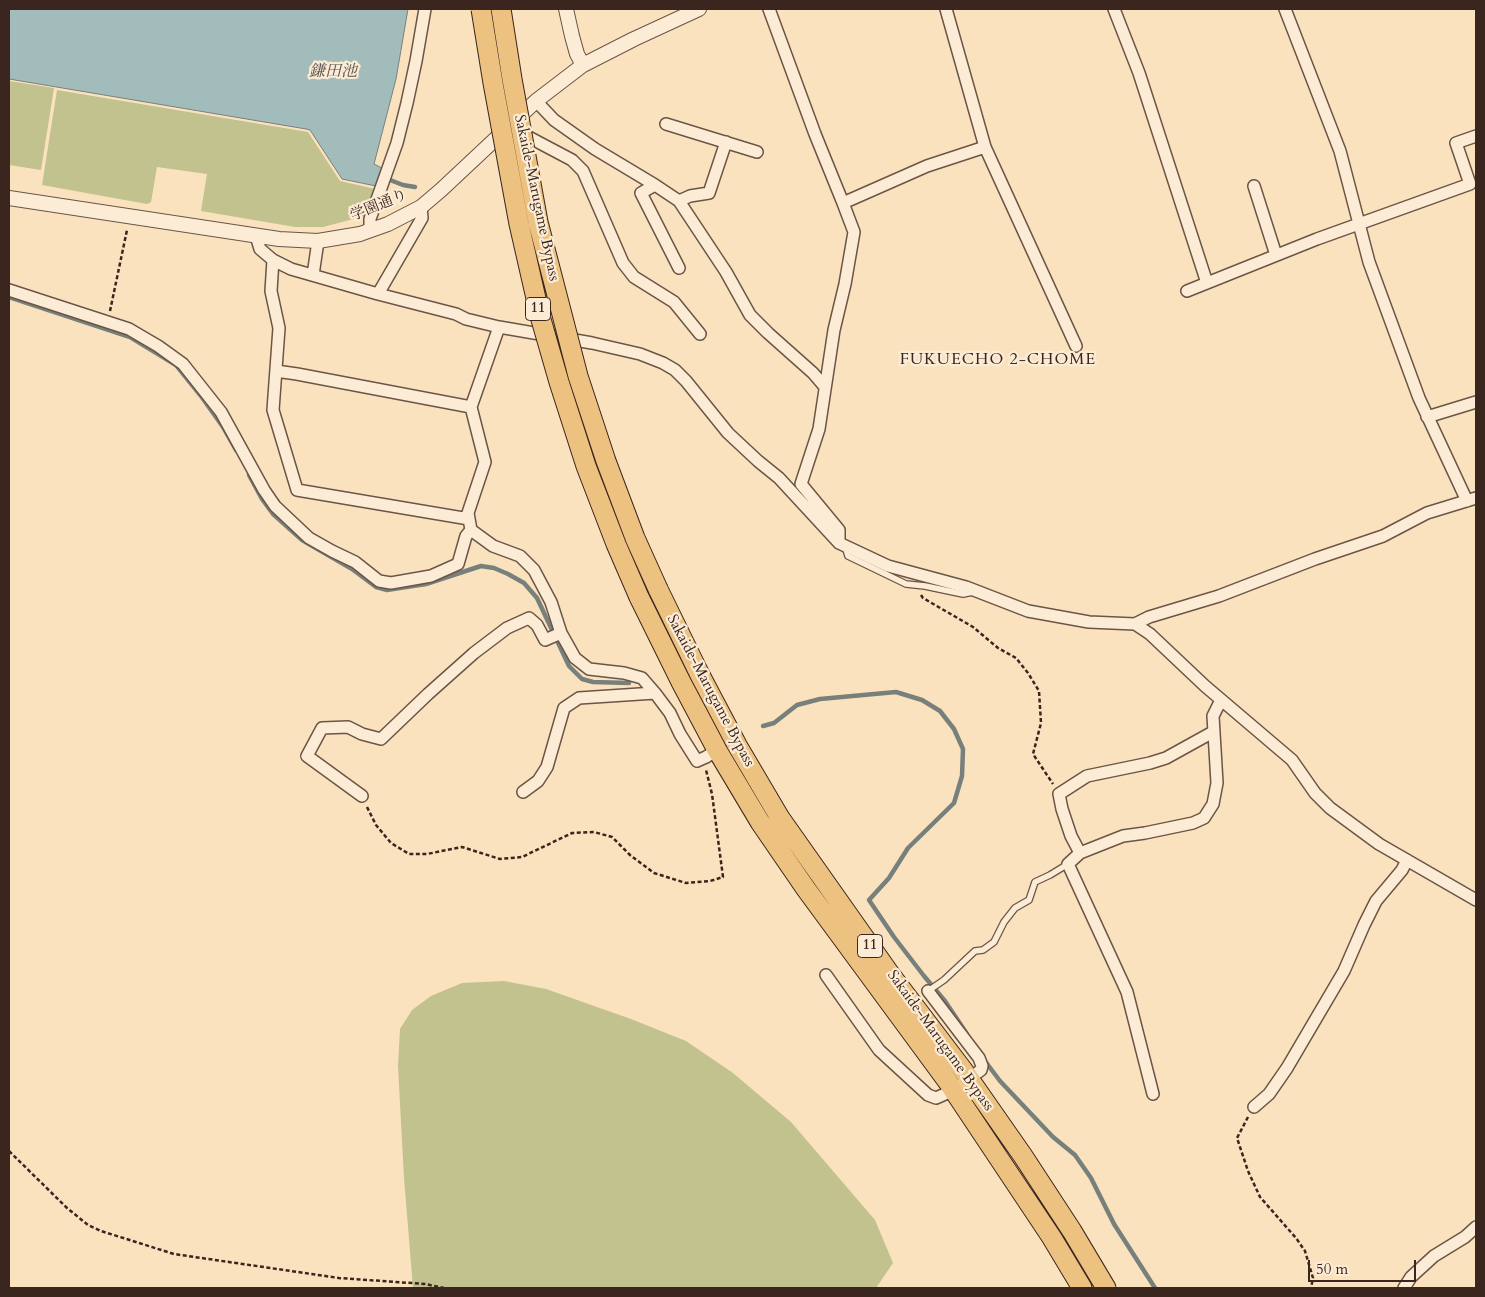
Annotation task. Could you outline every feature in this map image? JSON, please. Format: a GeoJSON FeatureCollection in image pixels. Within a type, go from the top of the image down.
{"type":"FeatureCollection","features":[{"type":"Feature","properties":{"kind":"highway","name":"Sakaide-Marugame Bypass"},"geometry":{"type":"LineString","coordinates":[[481,9],[519,224],[540,316],[559,382],[586,466],[616,544],[639,597],[681,682],[709,755],[760,822],[806,889],[954,1090],[1052,1238],[1082,1288]]}},
{"type":"Feature","properties":{"kind":"highway","name":"Sakaide-Marugame Bypass"},"geometry":{"type":"LineString","coordinates":[[501,9],[538,222],[578,376],[606,461],[635,538],[658,589],[704,684],[780,818],[890,974],[969,1079],[1023,1156],[1068,1223],[1106,1288]]}},
{"type":"Feature","properties":{"kind":"street"},"geometry":{"type":"LineString","coordinates":[[370,230],[370,218],[397,143],[407,103],[425,9]]}},
{"type":"Feature","properties":{"kind":"street"},"geometry":{"type":"LineString","coordinates":[[566,9],[577,54],[583,65]]}},
{"type":"Feature","properties":{"kind":"street","name":"学園通り"},"geometry":{"type":"LineString","coordinates":[[9,198],[256,236],[318,241],[360,234],[388,224],[421,207],[442,190],[536,101],[583,65],[699,9]]}},
{"type":"Feature","properties":{"kind":"street"},"geometry":{"type":"LineString","coordinates":[[769,9],[815,134],[854,232],[845,284],[834,330],[819,429],[801,484],[839,530],[842,544]]}},
{"type":"Feature","properties":{"kind":"street"},"geometry":{"type":"LineString","coordinates":[[946,9],[985,147],[1076,346]]}},
{"type":"Feature","properties":{"kind":"street"},"geometry":{"type":"LineString","coordinates":[[1114,9],[1139,73],[1207,283]]}},
{"type":"Feature","properties":{"kind":"street"},"geometry":{"type":"LineString","coordinates":[[1135,624],[1149,616],[1219,596],[1315,559],[1383,536],[1427,513],[1472,500],[1427,417],[1419,398],[1369,262],[1340,151],[1285,9]]}},
{"type":"Feature","properties":{"kind":"street"},"geometry":{"type":"LineString","coordinates":[[536,101],[554,120],[595,149],[679,201],[726,272],[750,315],[768,334],[813,373],[825,387]]}},
{"type":"Feature","properties":{"kind":"street"},"geometry":{"type":"LineString","coordinates":[[666,124],[757,152]]}},
{"type":"Feature","properties":{"kind":"street"},"geometry":{"type":"LineString","coordinates":[[511,125],[519,132],[572,160],[583,171],[623,263],[634,277],[674,302],[700,334]]}},
{"type":"Feature","properties":{"kind":"street"},"geometry":{"type":"LineString","coordinates":[[1186,291],[1317,239],[1470,184],[1456,143],[1476,136]]}},
{"type":"Feature","properties":{"kind":"street"},"geometry":{"type":"LineString","coordinates":[[679,201],[690,196],[709,193],[726,142]]}},
{"type":"Feature","properties":{"kind":"street"},"geometry":{"type":"LineString","coordinates":[[844,203],[927,166],[985,147]]}},
{"type":"Feature","properties":{"kind":"street"},"geometry":{"type":"LineString","coordinates":[[655,185],[642,194],[678,268]]}},
{"type":"Feature","properties":{"kind":"street"},"geometry":{"type":"LineString","coordinates":[[1254,186],[1276,255]]}},
{"type":"Feature","properties":{"kind":"street"},"geometry":{"type":"LineString","coordinates":[[378,294],[422,218],[421,207]]}},
{"type":"Feature","properties":{"kind":"street"},"geometry":{"type":"LineString","coordinates":[[256,236],[260,249],[274,260],[291,269],[456,314],[466,319],[640,354],[675,370],[728,433],[779,478],[842,544],[888,566],[977,591],[1028,611],[1089,622],[1135,624],[1150,634],[1221,700],[1292,760],[1315,793],[1330,808],[1379,844],[1476,900]]}},
{"type":"Feature","properties":{"kind":"street"},"geometry":{"type":"LineString","coordinates":[[313,275],[318,241]]}},
{"type":"Feature","properties":{"kind":"street"},"geometry":{"type":"LineString","coordinates":[[274,260],[271,291],[279,328],[274,410],[297,490],[470,524],[493,546],[520,556],[534,570],[551,602],[556,635],[575,658],[589,669],[642,678],[670,713],[680,734],[697,761],[709,755]]}},
{"type":"Feature","properties":{"kind":"street"},"geometry":{"type":"LineString","coordinates":[[9,290],[129,330],[158,346],[183,364],[221,412],[264,490],[275,506],[309,538],[355,562],[379,581],[391,583],[431,576],[458,564],[470,524],[468,513],[485,462],[471,407],[499,326]]}},
{"type":"Feature","properties":{"kind":"street"},"geometry":{"type":"LineString","coordinates":[[276,371],[471,407]]}},
{"type":"Feature","properties":{"kind":"street"},"geometry":{"type":"LineString","coordinates":[[1427,417],[1476,402]]}},
{"type":"Feature","properties":{"kind":"street"},"geometry":{"type":"LineString","coordinates":[[362,796],[307,756],[322,728],[348,727],[381,740],[474,653],[507,628],[529,618],[537,625],[545,640],[556,635]]}},
{"type":"Feature","properties":{"kind":"street"},"geometry":{"type":"LineString","coordinates":[[523,792],[538,780],[547,766],[564,708],[579,698],[655,693]]}},
{"type":"Feature","properties":{"kind":"street"},"geometry":{"type":"LineString","coordinates":[[1153,1094],[1127,992],[1068,864],[1080,852],[1123,836],[1193,823],[1204,818],[1213,804],[1217,783],[1213,716],[1221,700]]}},
{"type":"Feature","properties":{"kind":"street"},"geometry":{"type":"LineString","coordinates":[[1080,852],[1071,836],[1059,794],[1087,776],[1166,758],[1213,732]]}},
{"type":"Feature","properties":{"kind":"street"},"geometry":{"type":"LineString","coordinates":[[1254,1107],[1269,1094],[1288,1068],[1344,971],[1376,901],[1402,870],[1407,860]]}},
{"type":"Feature","properties":{"kind":"street"},"geometry":{"type":"LineString","coordinates":[[826,975],[879,1050],[928,1095],[936,1098],[954,1090],[980,1070],[982,1066],[979,1058],[931,988]]}},
{"type":"Feature","properties":{"kind":"street"},"geometry":{"type":"LineString","coordinates":[[1404,1288],[1411,1277],[1434,1256],[1465,1237],[1476,1227]]}},
{"type":"Feature","properties":{"kind":"lane"},"geometry":{"type":"LineString","coordinates":[[842,544],[848,556],[906,584],[963,594],[977,591]]}},
{"type":"Feature","properties":{"kind":"lane"},"geometry":{"type":"LineString","coordinates":[[931,988],[944,980],[975,951],[983,950],[994,942],[1004,922],[1015,908],[1028,900],[1035,882],[1050,876],[1068,864]]}},
{"type":"Feature","properties":{"kind":"path"},"geometry":{"type":"LineString","coordinates":[[108,322],[128,226]]}},
{"type":"Feature","properties":{"kind":"path"},"geometry":{"type":"LineString","coordinates":[[906,584],[923,598],[973,627],[998,648],[1016,658],[1028,673],[1039,691],[1041,715],[1041,723],[1033,754],[1059,794]]}},
{"type":"Feature","properties":{"kind":"path"},"geometry":{"type":"LineString","coordinates":[[362,796],[376,825],[391,843],[409,854],[427,854],[462,847],[500,859],[522,857],[572,833],[594,832],[612,837],[630,855],[654,872],[686,883],[710,881],[723,877],[709,779],[709,755]]}},
{"type":"Feature","properties":{"kind":"path"},"geometry":{"type":"LineString","coordinates":[[1254,1107],[1237,1138],[1248,1171],[1260,1197],[1305,1251],[1313,1278],[1311,1288]]}},
{"type":"Feature","properties":{"kind":"path"},"geometry":{"type":"LineString","coordinates":[[9,1151],[67,1208],[88,1225],[101,1231],[174,1254],[339,1278],[425,1284],[444,1288]]}},
{"type":"Feature","properties":{"kind":"green space"},"geometry":{"type":"Polygon","coordinates":[[[9,81],[54,88],[41,170],[9,165],[9,81]]]}},
{"type":"Feature","properties":{"kind":"green space"},"geometry":{"type":"Polygon","coordinates":[[[57,90],[308,132],[340,181],[375,189],[365,216],[323,227],[295,227],[201,211],[207,174],[157,167],[151,202],[147,204],[42,185],[57,90]]]}},
{"type":"Feature","properties":{"kind":"green space"},"geometry":{"type":"Polygon","coordinates":[[[504,981],[546,989],[686,1041],[733,1073],[791,1122],[875,1220],[893,1263],[876,1288],[413,1288],[404,1178],[398,1066],[400,1029],[412,1010],[431,996],[462,983],[504,981]]]}},
{"type":"Feature","properties":{"kind":"water","name":"鎌田池"},"geometry":{"type":"Polygon","coordinates":[[[9,9],[408,9],[396,79],[374,164],[382,168],[376,186],[342,179],[310,130],[9,79],[9,9]]]}},
{"type":"Feature","properties":{"kind":"waterway"},"geometry":{"type":"LineString","coordinates":[[385,178],[403,185],[415,187]]}},
{"type":"Feature","properties":{"kind":"waterway"},"geometry":{"type":"LineString","coordinates":[[9,297],[130,337],[176,365],[223,427],[236,450]]}},
{"type":"Feature","properties":{"kind":"waterway"},"geometry":{"type":"LineString","coordinates":[[249,475],[262,499],[273,514],[302,540],[352,569],[376,587],[387,590],[426,584],[481,566],[494,568],[508,574],[524,583],[537,598],[569,666],[582,679],[593,682],[629,683]]}},
{"type":"Feature","properties":{"kind":"waterway"},"geometry":{"type":"LineString","coordinates":[[763,726],[774,723],[797,705],[820,699],[896,692],[922,700],[940,711],[954,729],[963,749],[962,776],[954,803],[908,848],[889,878],[869,900],[894,937],[945,1001],[967,1034]]}},
{"type":"Feature","properties":{"kind":"waterway"},"geometry":{"type":"LineString","coordinates":[[985,1061],[1000,1081],[1053,1137],[1075,1155],[1091,1178],[1114,1224],[1155,1288]]}},
{"type":"Feature","properties":{"kind":"district","name":"FUKUECHO 2-CHOME"},"geometry":{"type":"Point","coordinates":[998,360]}}]}
